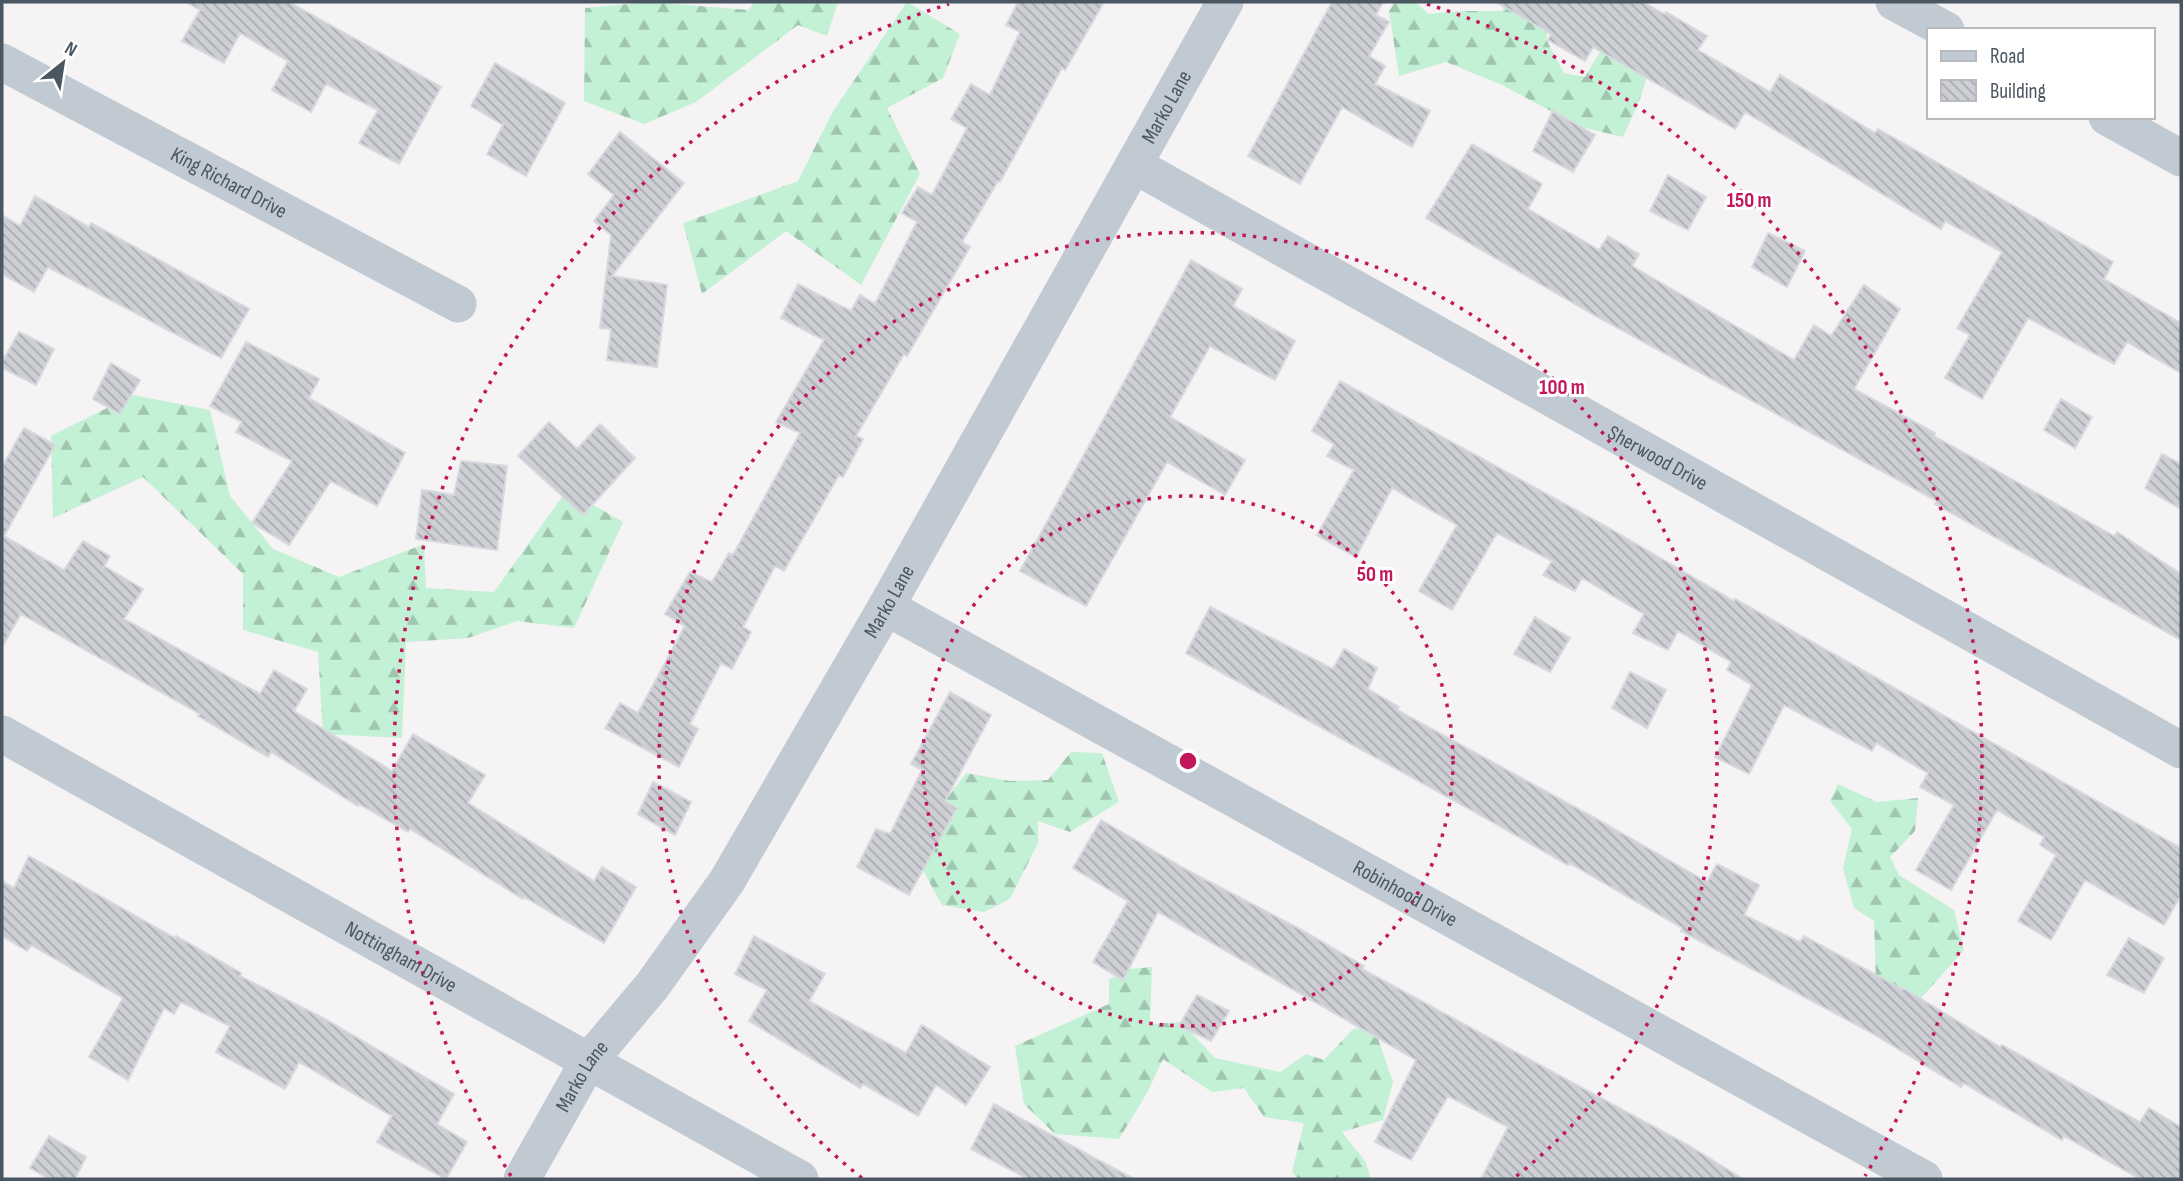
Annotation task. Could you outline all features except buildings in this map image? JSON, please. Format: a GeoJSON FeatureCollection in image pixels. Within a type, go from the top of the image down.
{"type":"FeatureCollection","features":[{"type":"Feature","properties":{"kind":"street","name":"Marko Lane"},"geometry":{"type":"LineString","coordinates":[[522,1179],[588,1062],[652,986],[727,881],[886,607],[1225,2]]}},
{"type":"Feature","properties":{"kind":"street"},"geometry":{"type":"LineString","coordinates":[[1894,2],[1942,28]]}},
{"type":"Feature","properties":{"kind":"street","name":"King Richard Drive"},"geometry":{"type":"LineString","coordinates":[[2,62],[458,304]]}},
{"type":"Feature","properties":{"kind":"street"},"geometry":{"type":"LineString","coordinates":[[2111,119],[2181,158]]}},
{"type":"Feature","properties":{"kind":"street","name":"Sherwood Drive"},"geometry":{"type":"LineString","coordinates":[[1134,165],[2181,750]]}},
{"type":"Feature","properties":{"kind":"street","name":"Robinhood Drive"},"geometry":{"type":"LineString","coordinates":[[886,607],[1924,1179]]}},
{"type":"Feature","properties":{"kind":"street","name":"Nottingham Drive"},"geometry":{"type":"LineString","coordinates":[[2,734],[800,1179]]}},
{"type":"Feature","properties":{"kind":"green space"},"geometry":{"type":"Polygon","coordinates":[[[649,2],[749,10],[754,2],[838,2],[827,36],[798,25],[696,102],[644,124],[584,101],[585,8],[649,2]]]}},
{"type":"Feature","properties":{"kind":"green space"},"geometry":{"type":"Polygon","coordinates":[[[907,2],[960,34],[943,78],[887,108],[920,174],[861,285],[786,231],[702,294],[683,223],[798,181],[832,113],[907,2]]]}},
{"type":"Feature","properties":{"kind":"green space"},"geometry":{"type":"Polygon","coordinates":[[[1395,2],[1415,2],[1429,14],[1502,11],[1506,2],[1554,2],[1546,39],[1564,73],[1585,77],[1613,30],[1654,54],[1640,99],[1623,137],[1581,127],[1502,85],[1446,62],[1399,76],[1389,11],[1395,2]]]}},
{"type":"Feature","properties":{"kind":"green space"},"geometry":{"type":"Polygon","coordinates":[[[133,395],[210,410],[230,496],[273,549],[339,577],[424,544],[426,588],[494,592],[567,490],[623,522],[574,628],[517,621],[468,638],[406,642],[402,738],[323,734],[318,652],[243,630],[243,574],[143,477],[53,518],[51,436],[133,395]]]}},
{"type":"Feature","properties":{"kind":"green space"},"geometry":{"type":"Polygon","coordinates":[[[1071,752],[1102,753],[1119,802],[1070,832],[1038,821],[1038,843],[1010,899],[984,912],[942,905],[919,863],[933,817],[966,773],[1010,781],[1048,780],[1071,752]]]}},
{"type":"Feature","properties":{"kind":"green space"},"geometry":{"type":"Polygon","coordinates":[[[1838,784],[1877,802],[1918,798],[1915,831],[1890,857],[1899,875],[1954,910],[1964,950],[1921,998],[1876,985],[1874,921],[1854,908],[1843,868],[1852,829],[1830,801],[1838,784]]]}},
{"type":"Feature","properties":{"kind":"green space"},"geometry":{"type":"Polygon","coordinates":[[[1152,967],[1150,1024],[1181,1022],[1215,1058],[1280,1072],[1306,1054],[1324,1060],[1353,1029],[1374,1027],[1393,1082],[1383,1120],[1342,1132],[1365,1161],[1371,1179],[1298,1179],[1292,1172],[1304,1123],[1264,1117],[1244,1088],[1212,1092],[1163,1059],[1147,1093],[1119,1139],[1055,1134],[1024,1104],[1015,1046],[1109,1004],[1109,979],[1129,969],[1152,967]]]}}]}
